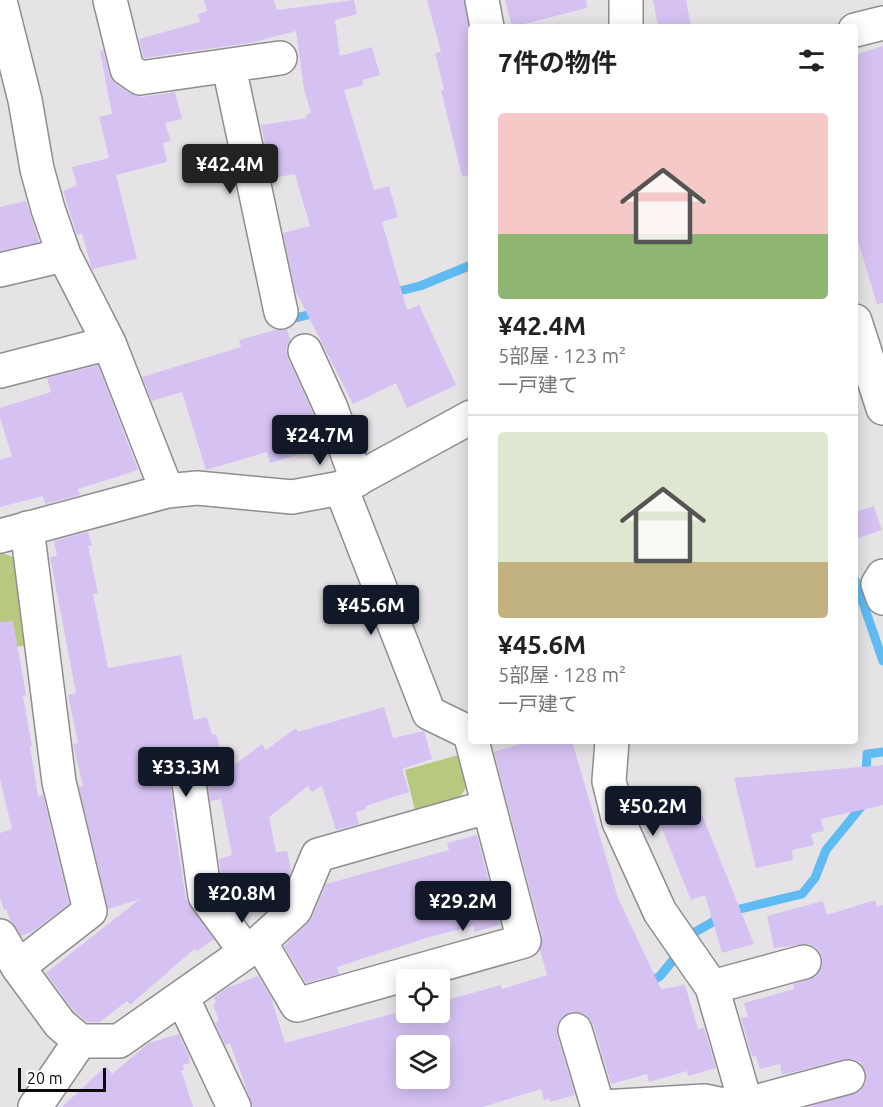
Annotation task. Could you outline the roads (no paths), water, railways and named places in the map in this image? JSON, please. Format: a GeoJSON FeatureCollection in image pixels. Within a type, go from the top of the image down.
{"type":"FeatureCollection","features":[{"type":"Feature","properties":{"kind":"street"},"geometry":{"type":"LineString","coordinates":[[110,0],[127,69],[140,78],[280,58]]}},
{"type":"Feature","properties":{"kind":"street"},"geometry":{"type":"LineString","coordinates":[[482,0],[486,24]]}},
{"type":"Feature","properties":{"kind":"street"},"geometry":{"type":"LineString","coordinates":[[626,0],[626,24]]}},
{"type":"Feature","properties":{"kind":"street"},"geometry":{"type":"LineString","coordinates":[[0,1],[26,100],[37,169],[64,255],[109,343],[166,491]]}},
{"type":"Feature","properties":{"kind":"street"},"geometry":{"type":"LineString","coordinates":[[858,29],[883,23]]}},
{"type":"Feature","properties":{"kind":"street"},"geometry":{"type":"LineString","coordinates":[[229,67],[281,312]]}},
{"type":"Feature","properties":{"kind":"street"},"geometry":{"type":"LineString","coordinates":[[0,270],[64,255]]}},
{"type":"Feature","properties":{"kind":"street"},"geometry":{"type":"LineString","coordinates":[[858,330],[883,408]]}},
{"type":"Feature","properties":{"kind":"street"},"geometry":{"type":"LineString","coordinates":[[0,371],[109,343]]}},
{"type":"Feature","properties":{"kind":"street"},"geometry":{"type":"LineString","coordinates":[[305,351],[331,408],[349,484],[429,713],[468,734]]}},
{"type":"Feature","properties":{"kind":"street"},"geometry":{"type":"LineString","coordinates":[[18,967],[90,911],[59,782],[13,532],[166,491],[197,488],[292,497],[349,484],[468,419]]}},
{"type":"Feature","properties":{"kind":"street"},"geometry":{"type":"LineString","coordinates":[[883,576],[878,584],[883,598]]}},
{"type":"Feature","properties":{"kind":"street"},"geometry":{"type":"LineString","coordinates":[[188,776],[205,896],[253,947],[297,1005],[524,941],[473,744]]}},
{"type":"Feature","properties":{"kind":"street"},"geometry":{"type":"LineString","coordinates":[[612,744],[609,781],[619,822],[655,903],[712,987],[741,1087],[734,1107]]}},
{"type":"Feature","properties":{"kind":"street"},"geometry":{"type":"LineString","coordinates":[[0,936],[18,967],[60,1024],[80,1041],[119,1041],[253,947],[295,910],[318,855],[488,807]]}},
{"type":"Feature","properties":{"kind":"street"},"geometry":{"type":"LineString","coordinates":[[712,987],[804,962]]}},
{"type":"Feature","properties":{"kind":"street"},"geometry":{"type":"LineString","coordinates":[[182,997],[234,1107]]}},
{"type":"Feature","properties":{"kind":"street"},"geometry":{"type":"LineString","coordinates":[[575,1030],[598,1107]]}},
{"type":"Feature","properties":{"kind":"street"},"geometry":{"type":"LineString","coordinates":[[35,1107],[80,1041]]}},
{"type":"Feature","properties":{"kind":"street"},"geometry":{"type":"LineString","coordinates":[[603,1107],[704,1101],[734,1107],[848,1077]]}},
{"type":"Feature","properties":{"kind":"waterway"},"geometry":{"type":"LineString","coordinates":[[391,293],[420,286],[468,266]]}},
{"type":"Feature","properties":{"kind":"waterway"},"geometry":{"type":"LineString","coordinates":[[287,320],[320,312]]}},
{"type":"Feature","properties":{"kind":"waterway"},"geometry":{"type":"LineString","coordinates":[[858,589],[883,661]]}},
{"type":"Feature","properties":{"kind":"waterway"},"geometry":{"type":"LineString","coordinates":[[866,776],[867,754],[883,752]]}},
{"type":"Feature","properties":{"kind":"waterway"},"geometry":{"type":"LineString","coordinates":[[688,941],[695,932],[732,911],[802,894],[815,878],[826,850],[865,802]]}},
{"type":"Feature","properties":{"kind":"waterway"},"geometry":{"type":"LineString","coordinates":[[646,982],[659,977],[680,952]]}}]}
